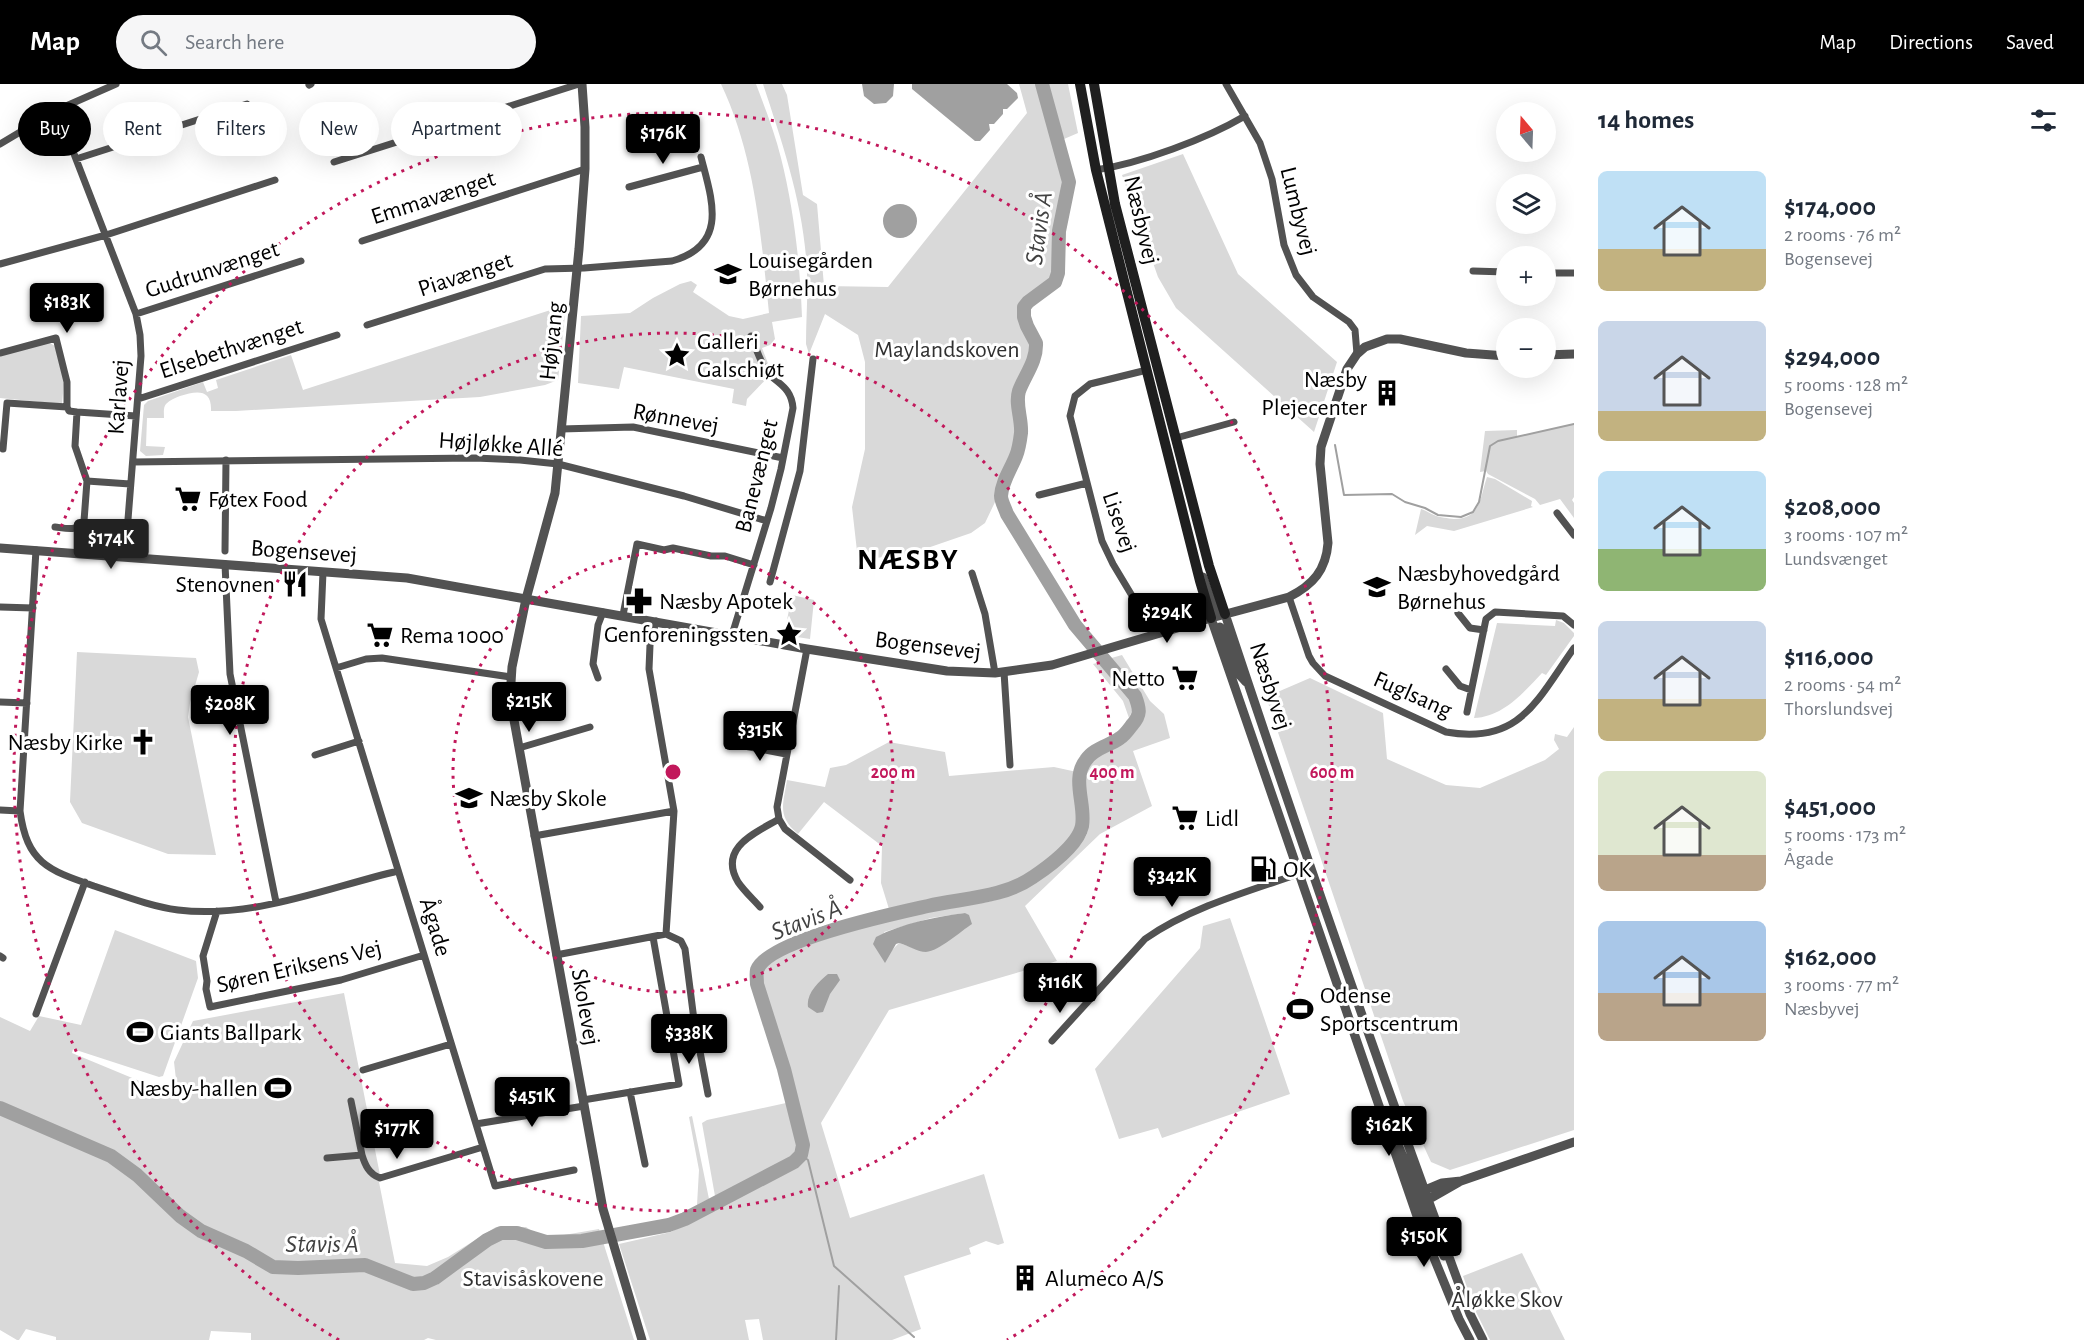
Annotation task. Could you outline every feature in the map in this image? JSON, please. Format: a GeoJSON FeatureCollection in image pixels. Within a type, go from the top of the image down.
{"type":"FeatureCollection","features":[{"type":"Feature","properties":{"kind":"main road","name":"Næsbyvej"},"geometry":{"type":"LineString","coordinates":[[1080,84],[1096,170],[1211,618]]}},
{"type":"Feature","properties":{"kind":"main road","name":"Næsbyvej"},"geometry":{"type":"LineString","coordinates":[[1094,84],[1115,204],[1209,566],[1225,614]]}},
{"type":"Feature","properties":{"kind":"street"},"geometry":{"type":"LineString","coordinates":[[75,102],[116,84]]}},
{"type":"Feature","properties":{"kind":"street"},"geometry":{"type":"LineString","coordinates":[[334,162],[580,84]]}},
{"type":"Feature","properties":{"kind":"street","name":"Højvang"},"geometry":{"type":"LineString","coordinates":[[526,599],[555,493],[585,169],[585,127],[580,84]]}},
{"type":"Feature","properties":{"kind":"street","name":"Lumbyvej"},"geometry":{"type":"LineString","coordinates":[[1226,84],[1260,143],[1272,178],[1284,244],[1296,275],[1313,297],[1349,322],[1355,330],[1357,354]]}},
{"type":"Feature","properties":{"kind":"street"},"geometry":{"type":"LineString","coordinates":[[1096,170],[1188,142],[1245,116]]}},
{"type":"Feature","properties":{"kind":"street"},"geometry":{"type":"LineString","coordinates":[[76,159],[195,121]]}},
{"type":"Feature","properties":{"kind":"street"},"geometry":{"type":"LineString","coordinates":[[0,144],[18,133]]}},
{"type":"Feature","properties":{"kind":"street","name":"Karlavej"},"geometry":{"type":"LineString","coordinates":[[75,156],[136,314],[141,346],[125,557]]}},
{"type":"Feature","properties":{"kind":"street","name":"Piavænget"},"geometry":{"type":"LineString","coordinates":[[367,325],[545,269],[672,261],[691,253],[702,244],[710,231],[713,219],[713,203],[701,157]]}},
{"type":"Feature","properties":{"kind":"street"},"geometry":{"type":"LineString","coordinates":[[629,187],[704,167]]}},
{"type":"Feature","properties":{"kind":"street","name":"Emmavænget"},"geometry":{"type":"LineString","coordinates":[[362,241],[585,169]]}},
{"type":"Feature","properties":{"kind":"street"},"geometry":{"type":"LineString","coordinates":[[0,264],[106,235],[274,180]]}},
{"type":"Feature","properties":{"kind":"street","name":"Gudrunvænget"},"geometry":{"type":"LineString","coordinates":[[136,314],[300,261]]}},
{"type":"Feature","properties":{"kind":"street"},"geometry":{"type":"LineString","coordinates":[[1473,271],[1496,272]]}},
{"type":"Feature","properties":{"kind":"street"},"geometry":{"type":"LineString","coordinates":[[1556,273],[1574,273]]}},
{"type":"Feature","properties":{"kind":"street","name":"Elsebethvænget"},"geometry":{"type":"LineString","coordinates":[[138,399],[337,336]]}},
{"type":"Feature","properties":{"kind":"street","name":"Banevænget"},"geometry":{"type":"LineString","coordinates":[[732,635],[767,521],[793,408],[792,399],[786,389],[765,369],[751,336]]}},
{"type":"Feature","properties":{"kind":"street"},"geometry":{"type":"LineString","coordinates":[[0,353],[56,339],[67,382],[69,411],[136,416]]}},
{"type":"Feature","properties":{"kind":"street"},"geometry":{"type":"LineString","coordinates":[[1357,354],[1365,347],[1388,339],[1400,339],[1466,353],[1496,355]]}},
{"type":"Feature","properties":{"kind":"street","name":"Bogensevej"},"geometry":{"type":"LineString","coordinates":[[0,548],[407,578],[807,649],[947,671],[999,672],[1052,665],[1289,597],[1304,590],[1314,581],[1327,553],[1328,543],[1320,464],[1321,447],[1347,369],[1357,354]]}},
{"type":"Feature","properties":{"kind":"street"},"geometry":{"type":"LineString","coordinates":[[1556,355],[1574,354]]}},
{"type":"Feature","properties":{"kind":"street","name":"Banevænget"},"geometry":{"type":"LineString","coordinates":[[770,582],[800,471],[813,359]]}},
{"type":"Feature","properties":{"kind":"street","name":"Lisevej"},"geometry":{"type":"LineString","coordinates":[[1147,370],[1090,384],[1075,396],[1070,416],[1102,541],[1113,564],[1155,634]]}},
{"type":"Feature","properties":{"kind":"street"},"geometry":{"type":"LineString","coordinates":[[3,449],[7,403],[67,407]]}},
{"type":"Feature","properties":{"kind":"street"},"geometry":{"type":"LineString","coordinates":[[55,527],[76,529],[84,521],[87,481],[75,446],[77,412]]}},
{"type":"Feature","properties":{"kind":"street"},"geometry":{"type":"LineString","coordinates":[[1176,438],[1234,422]]}},
{"type":"Feature","properties":{"kind":"street","name":"Rønnevej"},"geometry":{"type":"LineString","coordinates":[[561,429],[633,428],[783,458]]}},
{"type":"Feature","properties":{"kind":"street","name":"Højløkke Allé"},"geometry":{"type":"LineString","coordinates":[[133,462],[475,458],[520,460],[558,464],[684,496],[767,521]]}},
{"type":"Feature","properties":{"kind":"street"},"geometry":{"type":"LineString","coordinates":[[225,551],[226,460]]}},
{"type":"Feature","properties":{"kind":"street"},"geometry":{"type":"LineString","coordinates":[[87,481],[130,484]]}},
{"type":"Feature","properties":{"kind":"street","name":"Lisevej"},"geometry":{"type":"LineString","coordinates":[[1039,495],[1087,483]]}},
{"type":"Feature","properties":{"kind":"street"},"geometry":{"type":"LineString","coordinates":[[1557,513],[1574,536]]}},
{"type":"Feature","properties":{"kind":"street"},"geometry":{"type":"LineString","coordinates":[[623,615],[638,544],[664,550],[673,548],[711,556],[725,556],[754,565]]}},
{"type":"Feature","properties":{"kind":"street"},"geometry":{"type":"LineString","coordinates":[[36,550],[20,811],[23,831],[29,847],[39,860],[55,872],[148,904],[178,910],[246,909],[398,871]]}},
{"type":"Feature","properties":{"kind":"street"},"geometry":{"type":"LineString","coordinates":[[1194,555],[1215,611],[1225,614]]}},
{"type":"Feature","properties":{"kind":"street"},"geometry":{"type":"LineString","coordinates":[[225,564],[230,674],[276,902]]}},
{"type":"Feature","properties":{"kind":"street","name":"Ågade"},"geometry":{"type":"LineString","coordinates":[[323,572],[321,619],[495,1186],[574,1170]]}},
{"type":"Feature","properties":{"kind":"street"},"geometry":{"type":"LineString","coordinates":[[972,573],[999,672],[1011,765]]}},
{"type":"Feature","properties":{"kind":"street","name":"Fuglsang"},"geometry":{"type":"LineString","coordinates":[[1289,597],[1312,663],[1325,676],[1446,732],[1466,736],[1484,735],[1502,730],[1517,721],[1529,711],[1574,648]]}},
{"type":"Feature","properties":{"kind":"street","name":"Skolevej"},"geometry":{"type":"LineString","coordinates":[[526,599],[511,677],[511,709],[606,1221],[642,1340]]}},
{"type":"Feature","properties":{"kind":"street"},"geometry":{"type":"LineString","coordinates":[[0,607],[33,608]]}},
{"type":"Feature","properties":{"kind":"street"},"geometry":{"type":"LineString","coordinates":[[598,678],[593,664],[598,626],[603,612]]}},
{"type":"Feature","properties":{"kind":"street"},"geometry":{"type":"LineString","coordinates":[[1458,613],[1470,628],[1484,630],[1486,619],[1495,612],[1563,616],[1574,625]]}},
{"type":"Feature","properties":{"kind":"street","name":"Næsbyvej"},"geometry":{"type":"LineString","coordinates":[[1225,614],[1459,1319],[1470,1340]]}},
{"type":"Feature","properties":{"kind":"street"},"geometry":{"type":"LineString","coordinates":[[1211,618],[1218,622],[1236,671],[1248,685]]}},
{"type":"Feature","properties":{"kind":"street","name":"Næsbyvej"},"geometry":{"type":"LineString","coordinates":[[1211,618],[1381,1111],[1419,1199],[1454,1270],[1470,1314],[1483,1340]]}},
{"type":"Feature","properties":{"kind":"street"},"geometry":{"type":"LineString","coordinates":[[656,621],[650,645],[649,669],[674,811],[666,934]]}},
{"type":"Feature","properties":{"kind":"street","name":"Fuglsang"},"geometry":{"type":"LineString","coordinates":[[1467,712],[1484,630]]}},
{"type":"Feature","properties":{"kind":"street"},"geometry":{"type":"LineString","coordinates":[[807,649],[786,754],[777,807],[778,819],[785,829],[850,880]]}},
{"type":"Feature","properties":{"kind":"street"},"geometry":{"type":"LineString","coordinates":[[336,668],[366,659],[382,658],[511,677]]}},
{"type":"Feature","properties":{"kind":"street","name":"Fuglsang"},"geometry":{"type":"LineString","coordinates":[[1446,669],[1460,686],[1471,690]]}},
{"type":"Feature","properties":{"kind":"street"},"geometry":{"type":"LineString","coordinates":[[0,702],[27,703]]}},
{"type":"Feature","properties":{"kind":"street"},"geometry":{"type":"LineString","coordinates":[[519,748],[590,727]]}},
{"type":"Feature","properties":{"kind":"street"},"geometry":{"type":"LineString","coordinates":[[315,755],[358,741]]}},
{"type":"Feature","properties":{"kind":"street"},"geometry":{"type":"LineString","coordinates":[[738,745],[786,754]]}},
{"type":"Feature","properties":{"kind":"street"},"geometry":{"type":"LineString","coordinates":[[0,810],[20,811]]}},
{"type":"Feature","properties":{"kind":"street"},"geometry":{"type":"LineString","coordinates":[[534,836],[674,811]]}},
{"type":"Feature","properties":{"kind":"street"},"geometry":{"type":"LineString","coordinates":[[760,907],[739,882],[733,864],[739,846],[746,837],[778,819]]}},
{"type":"Feature","properties":{"kind":"street"},"geometry":{"type":"LineString","coordinates":[[1052,1041],[1145,939],[1164,926],[1193,912],[1310,870]]}},
{"type":"Feature","properties":{"kind":"street"},"geometry":{"type":"LineString","coordinates":[[36,1014],[85,882]]}},
{"type":"Feature","properties":{"kind":"street","name":"Søren Eriksens Vej"},"geometry":{"type":"LineString","coordinates":[[218,911],[203,956],[210,1007],[341,980],[424,955]]}},
{"type":"Feature","properties":{"kind":"street"},"geometry":{"type":"LineString","coordinates":[[556,955],[666,934],[681,940],[685,949],[694,1020],[708,1094]]}},
{"type":"Feature","properties":{"kind":"street"},"geometry":{"type":"LineString","coordinates":[[476,1124],[679,1084],[653,938]]}},
{"type":"Feature","properties":{"kind":"street"},"geometry":{"type":"LineString","coordinates":[[363,1070],[451,1044]]}},
{"type":"Feature","properties":{"kind":"street"},"geometry":{"type":"LineString","coordinates":[[630,1092],[645,1164]]}},
{"type":"Feature","properties":{"kind":"street"},"geometry":{"type":"LineString","coordinates":[[351,1101],[362,1155],[374,1176],[380,1178],[483,1147]]}},
{"type":"Feature","properties":{"kind":"street"},"geometry":{"type":"LineString","coordinates":[[1419,1199],[1455,1185],[1461,1180],[1574,1142]]}},
{"type":"Feature","properties":{"kind":"street"},"geometry":{"type":"LineString","coordinates":[[327,1158],[362,1155]]}},
{"type":"Feature","properties":{"kind":"green space"},"geometry":{"type":"Polygon","coordinates":[[[721,84],[756,84],[770,121],[786,178],[793,217],[802,317],[772,322],[775,339],[770,345],[762,348],[769,366],[774,371],[747,399],[746,406],[732,403],[734,389],[624,367],[619,389],[578,383],[581,316],[630,313],[653,298],[691,281],[697,285],[693,292],[729,316],[743,319],[769,313],[755,196],[742,139],[721,84]]]}},
{"type":"Feature","properties":{"kind":"green space","name":"Maylandskoven"},"geometry":{"type":"Polygon","coordinates":[[[763,84],[782,84],[787,95],[803,195],[817,204],[824,286],[888,287],[1027,113],[1019,84],[1068,84],[1078,133],[1057,142],[1069,182],[1059,231],[1058,273],[1055,282],[1028,302],[1024,308],[1024,317],[1036,343],[1036,350],[1018,395],[1019,442],[1001,498],[995,502],[985,523],[971,533],[910,554],[858,560],[852,507],[865,449],[865,362],[858,335],[825,314],[809,354],[806,344],[807,274],[802,225],[792,178],[763,84]]]}},
{"type":"Feature","properties":{"kind":"green space"},"geometry":{"type":"Polygon","coordinates":[[[1183,154],[1238,274],[1337,362],[1314,432],[1176,308],[1158,277],[1122,175],[1183,154]]]}},
{"type":"Feature","properties":{"kind":"green space"},"geometry":{"type":"Polygon","coordinates":[[[566,305],[558,380],[545,385],[480,397],[236,411],[211,411],[209,398],[197,392],[180,396],[166,404],[164,418],[147,418],[146,446],[165,447],[163,455],[146,456],[140,451],[144,405],[148,401],[203,382],[207,392],[218,388],[216,380],[291,355],[303,390],[566,305]]]}},
{"type":"Feature","properties":{"kind":"green space"},"geometry":{"type":"Polygon","coordinates":[[[48,342],[55,346],[64,382],[62,404],[0,398],[0,356],[48,342]]]}},
{"type":"Feature","properties":{"kind":"green space"},"geometry":{"type":"Polygon","coordinates":[[[1574,424],[1574,497],[1572,500],[1574,518],[1560,499],[1540,505],[1535,499],[1486,471],[1480,472],[1485,431],[1517,430],[1517,437],[1574,424]]]}},
{"type":"Feature","properties":{"kind":"green space"},"geometry":{"type":"Polygon","coordinates":[[[1487,477],[1495,479],[1532,501],[1531,506],[1533,507],[1454,531],[1427,526],[1415,535],[1421,509],[1444,518],[1463,518],[1470,515],[1478,506],[1487,477]]]}},
{"type":"Feature","properties":{"kind":"green space"},"geometry":{"type":"Polygon","coordinates":[[[792,595],[814,600],[810,639],[784,635],[792,595]]]}},
{"type":"Feature","properties":{"kind":"green space"},"geometry":{"type":"Polygon","coordinates":[[[1556,620],[1564,623],[1574,633],[1574,636],[1546,675],[1542,673],[1520,696],[1503,709],[1484,717],[1474,718],[1497,623],[1555,626],[1556,620]]]}},
{"type":"Feature","properties":{"kind":"green space"},"geometry":{"type":"Polygon","coordinates":[[[77,652],[196,658],[199,672],[188,717],[216,855],[168,854],[82,823],[70,802],[77,652]]]}},
{"type":"Feature","properties":{"kind":"green space"},"geometry":{"type":"Polygon","coordinates":[[[1122,655],[1150,701],[1164,714],[1170,738],[1133,751],[1152,806],[1100,834],[1025,906],[1057,961],[889,1010],[821,1123],[850,1218],[984,1174],[1004,1243],[998,1245],[986,1241],[969,1248],[971,1254],[904,1276],[921,1329],[892,1340],[763,1340],[759,1319],[745,1320],[749,1340],[650,1340],[619,1244],[671,1232],[785,1172],[808,1155],[799,1110],[764,997],[762,971],[771,961],[789,951],[844,932],[927,910],[1001,898],[1035,880],[1061,861],[1087,834],[1085,766],[1092,757],[1119,746],[1130,738],[1142,720],[1141,700],[1108,659],[1122,655]],[[965,913],[931,918],[884,932],[892,950],[899,943],[926,952],[971,924],[965,913]]]}},
{"type":"Feature","properties":{"kind":"green space"},"geometry":{"type":"Polygon","coordinates":[[[1101,662],[1131,695],[1134,706],[1129,718],[1123,701],[1093,664],[1101,662]]]}},
{"type":"Feature","properties":{"kind":"green space"},"geometry":{"type":"Polygon","coordinates":[[[1310,678],[1383,713],[1387,759],[1446,785],[1480,788],[1545,760],[1559,749],[1554,740],[1555,734],[1567,737],[1574,727],[1574,1130],[1450,1170],[1431,1162],[1403,1101],[1266,697],[1310,678]]]}},
{"type":"Feature","properties":{"kind":"green space"},"geometry":{"type":"Polygon","coordinates":[[[889,742],[945,752],[949,776],[1054,767],[1077,772],[1076,801],[1079,823],[1076,831],[1063,846],[1019,880],[997,888],[889,909],[881,883],[882,846],[824,802],[798,834],[791,828],[783,810],[787,780],[825,787],[830,768],[846,765],[889,742]]]}},
{"type":"Feature","properties":{"kind":"green space"},"geometry":{"type":"Polygon","coordinates":[[[1230,918],[1290,1094],[1162,1138],[1158,1128],[1119,1139],[1095,1069],[1200,948],[1203,926],[1230,918]]]}},
{"type":"Feature","properties":{"kind":"green space","name":"Stavisåskovene"},"geometry":{"type":"Polygon","coordinates":[[[115,930],[196,961],[198,978],[163,1076],[159,1077],[73,1049],[72,1053],[178,1097],[174,1062],[193,1021],[344,993],[395,1263],[427,1266],[448,1257],[496,1227],[526,1227],[539,1236],[564,1235],[599,1229],[634,1340],[436,1340],[428,1338],[424,1340],[251,1340],[251,1333],[211,1331],[209,1340],[56,1340],[56,1337],[26,1329],[17,1340],[0,1330],[0,1017],[30,1031],[39,1016],[81,1025],[115,930]]]}},
{"type":"Feature","properties":{"kind":"green space"},"geometry":{"type":"Polygon","coordinates":[[[786,1103],[798,1142],[795,1156],[715,1196],[702,1123],[786,1103]]]}},
{"type":"Feature","properties":{"kind":"green space"},"geometry":{"type":"Polygon","coordinates":[[[692,1116],[709,1199],[697,1205],[699,1170],[689,1117],[692,1116]]]}},
{"type":"Feature","properties":{"kind":"green space","name":"Åløkke Skov"},"geometry":{"type":"Polygon","coordinates":[[[1522,1253],[1565,1340],[1490,1340],[1476,1312],[1463,1276],[1522,1253]]]}},
{"type":"Feature","properties":{"kind":"shaded area"},"geometry":{"type":"Polygon","coordinates":[[[862,84],[894,84],[893,96],[886,103],[874,104],[864,96],[862,84]]]}},
{"type":"Feature","properties":{"kind":"shaded area"},"geometry":{"type":"Polygon","coordinates":[[[912,84],[1007,84],[1017,93],[1018,98],[1007,109],[1003,109],[1003,114],[994,124],[989,124],[990,130],[980,141],[975,141],[912,89],[912,84]]]}},
{"type":"Feature","properties":{"kind":"shaded area"},"geometry":{"type":"Polygon","coordinates":[[[900,204],[912,209],[917,221],[912,233],[900,238],[888,233],[883,221],[888,209],[900,204]]]}},
{"type":"Feature","properties":{"kind":"shaded area"},"geometry":{"type":"Polygon","coordinates":[[[965,913],[969,915],[972,924],[931,951],[923,952],[899,943],[896,944],[885,963],[873,944],[876,937],[908,924],[965,913]]]}},
{"type":"Feature","properties":{"kind":"shaded area"},"geometry":{"type":"Polygon","coordinates":[[[828,974],[837,974],[840,980],[830,994],[823,1012],[817,1013],[808,1007],[809,997],[828,974]]]}},
{"type":"Feature","properties":{"kind":"waterway","name":"Stavis Å"},"geometry":{"type":"LineString","coordinates":[[0,1108],[111,1156],[137,1175],[180,1216],[201,1231],[246,1251],[273,1267],[365,1265],[413,1284],[424,1283],[435,1278],[487,1240],[501,1233],[517,1233],[546,1242],[582,1241],[669,1225],[685,1219],[794,1162],[801,1155],[803,1145],[784,1069],[757,984],[757,970],[766,959],[808,938],[890,915],[996,893],[1033,877],[1062,855],[1079,833],[1083,818],[1079,784],[1082,767],[1086,760],[1093,753],[1124,735],[1138,715],[1139,708],[1135,696],[1075,625],[1007,514],[1001,498],[1003,485],[1020,442],[1019,391],[1033,362],[1036,350],[1036,343],[1024,317],[1024,307],[1055,282],[1058,273],[1059,231],[1069,182],[1042,84]]}},
{"type":"Feature","properties":{"kind":"waterway"},"geometry":{"type":"LineString","coordinates":[[1335,445],[1344,495],[1392,494],[1405,502],[1438,515],[1461,517],[1473,512],[1479,502],[1490,446],[1498,441],[1574,424]]}},
{"type":"Feature","properties":{"kind":"waterway"},"geometry":{"type":"LineString","coordinates":[[801,1155],[808,1160],[834,1266],[914,1337]]}},
{"type":"Feature","properties":{"kind":"waterway"},"geometry":{"type":"LineString","coordinates":[[836,1340],[839,1286]]}},
{"type":"Feature","properties":{"kind":"place","name":"Louisegården Børnehus"},"geometry":{"type":"Point","coordinates":[728,274]}},
{"type":"Feature","properties":{"kind":"place","name":"Galleri Galschiøt"},"geometry":{"type":"Point","coordinates":[677,355]}},
{"type":"Feature","properties":{"kind":"place","name":"Næsby Plejecenter"},"geometry":{"type":"Point","coordinates":[1387,393]}},
{"type":"Feature","properties":{"kind":"place","name":"Føtex Food"},"geometry":{"type":"Point","coordinates":[188,499]}},
{"type":"Feature","properties":{"kind":"place","name":"Stenovnen"},"geometry":{"type":"Point","coordinates":[295,584]}},
{"type":"Feature","properties":{"kind":"place","name":"Næsbyhovedgård Børnehus"},"geometry":{"type":"Point","coordinates":[1377,587]}},
{"type":"Feature","properties":{"kind":"place","name":"Næsby Apotek"},"geometry":{"type":"Point","coordinates":[639,601]}},
{"type":"Feature","properties":{"kind":"place","name":"Genforeningssten"},"geometry":{"type":"Point","coordinates":[789,634]}},
{"type":"Feature","properties":{"kind":"place","name":"Rema 1000"},"geometry":{"type":"Point","coordinates":[380,635]}},
{"type":"Feature","properties":{"kind":"place","name":"Netto"},"geometry":{"type":"Point","coordinates":[1185,678]}},
{"type":"Feature","properties":{"kind":"place","name":"Næsby Kirke"},"geometry":{"type":"Point","coordinates":[143,742]}},
{"type":"Feature","properties":{"kind":"place","name":"Næsby Skole"},"geometry":{"type":"Point","coordinates":[469,798]}},
{"type":"Feature","properties":{"kind":"place","name":"Lidl"},"geometry":{"type":"Point","coordinates":[1185,818]}},
{"type":"Feature","properties":{"kind":"place","name":"OK"},"geometry":{"type":"Point","coordinates":[1263,869]}},
{"type":"Feature","properties":{"kind":"place","name":"Odense Sportscentrum"},"geometry":{"type":"Point","coordinates":[1300,1009]}},
{"type":"Feature","properties":{"kind":"place","name":"Giants Ballpark"},"geometry":{"type":"Point","coordinates":[140,1032]}},
{"type":"Feature","properties":{"kind":"place","name":"Næsby-hallen"},"geometry":{"type":"Point","coordinates":[278,1088]}},
{"type":"Feature","properties":{"kind":"place","name":"Alumeco A/S"},"geometry":{"type":"Point","coordinates":[1025,1278]}},
{"type":"Feature","properties":{"kind":"district","name":"NÆSBY"},"geometry":{"type":"Point","coordinates":[908,559]}}]}
